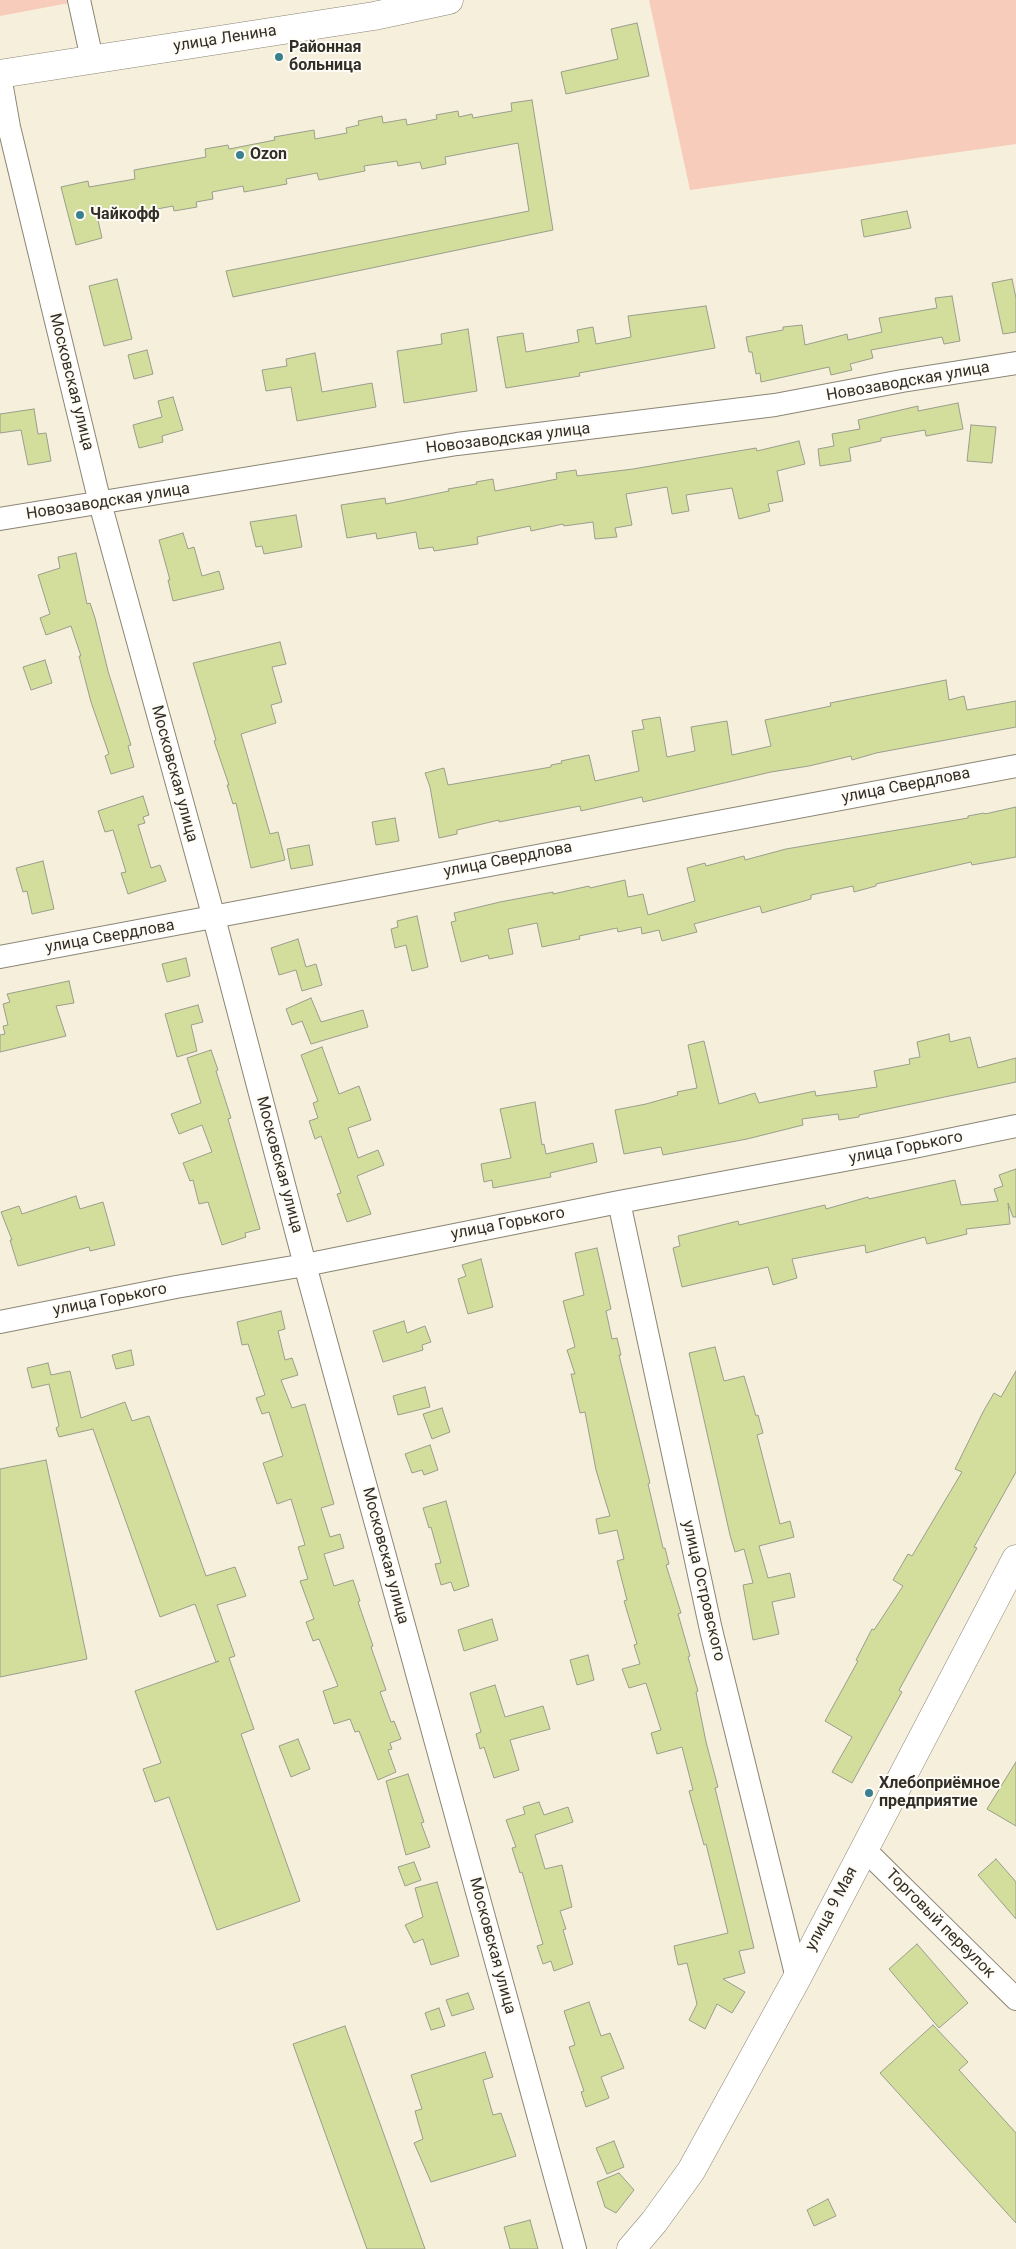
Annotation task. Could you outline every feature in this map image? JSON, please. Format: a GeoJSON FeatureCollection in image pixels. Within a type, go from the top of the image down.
{"type":"FeatureCollection","features":[{"type":"Feature","properties":{"kind":"street"},"geometry":{"type":"LineString","coordinates":[[79,0],[92,59]]}},
{"type":"Feature","properties":{"kind":"street","name":"улица Ленина"},"geometry":{"type":"LineString","coordinates":[[0,75],[374,16],[449,0]]}},
{"type":"Feature","properties":{"kind":"street","name":"Московская улица"},"geometry":{"type":"LineString","coordinates":[[0,75],[9,127],[100,503],[214,918],[305,1265],[575,2249]]}},
{"type":"Feature","properties":{"kind":"street","name":"Новозаводская улица"},"geometry":{"type":"LineString","coordinates":[[0,519],[457,444],[775,406],[902,381],[1016,363]]}},
{"type":"Feature","properties":{"kind":"street","name":"улица Свердлова"},"geometry":{"type":"LineString","coordinates":[[0,957],[214,918],[474,866],[1016,766]]}},
{"type":"Feature","properties":{"kind":"street","name":"улица Горького"},"geometry":{"type":"LineString","coordinates":[[0,1322],[176,1287],[305,1265],[619,1202],[899,1150],[1016,1126]]}},
{"type":"Feature","properties":{"kind":"street","name":"улица Островского"},"geometry":{"type":"LineString","coordinates":[[619,1202],[711,1630],[797,1978]]}},
{"type":"Feature","properties":{"kind":"street","name":"улица 9 Мая"},"geometry":{"type":"LineString","coordinates":[[632,2249],[691,2171],[797,1978],[1016,1559]]}},
{"type":"Feature","properties":{"kind":"street","name":"Торговый переулок"},"geometry":{"type":"LineString","coordinates":[[864,1849],[1016,1999]]}},
{"type":"Feature","properties":{"kind":"shaded area"},"geometry":{"type":"Polygon","coordinates":[[[0,0],[68,0],[69,3],[0,16],[0,0]]]}},
{"type":"Feature","properties":{"kind":"shaded area"},"geometry":{"type":"Polygon","coordinates":[[[649,0],[1016,0],[1016,144],[690,190],[649,0]]]}},
{"type":"Feature","properties":{"kind":"building"},"geometry":{"type":"Polygon","coordinates":[[[637,23],[649,76],[566,94],[561,72],[618,59],[611,29],[637,23]]]}},
{"type":"Feature","properties":{"kind":"building"},"geometry":{"type":"Polygon","coordinates":[[[532,100],[553,230],[233,297],[226,271],[529,211],[518,143],[445,157],[446,164],[422,169],[420,162],[398,166],[397,161],[364,166],[365,171],[319,180],[317,173],[286,179],[287,184],[244,192],[243,186],[212,192],[213,199],[196,202],[197,207],[174,211],[173,206],[98,220],[102,238],[76,245],[61,187],[88,181],[89,187],[135,179],[134,170],[206,157],[205,149],[228,145],[229,149],[275,140],[274,137],[314,130],[315,139],[347,133],[346,128],[359,125],[358,121],[382,116],[383,123],[406,119],[407,125],[437,119],[436,115],[458,111],[459,117],[472,114],[473,118],[512,111],[511,103],[532,100]]]}},
{"type":"Feature","properties":{"kind":"building"},"geometry":{"type":"Polygon","coordinates":[[[907,211],[911,228],[864,237],[861,220],[907,211]]]}},
{"type":"Feature","properties":{"kind":"building"},"geometry":{"type":"Polygon","coordinates":[[[117,279],[132,339],[104,346],[89,286],[117,279]]]}},
{"type":"Feature","properties":{"kind":"building"},"geometry":{"type":"Polygon","coordinates":[[[1012,279],[1016,298],[1016,332],[1003,334],[992,283],[1012,279]]]}},
{"type":"Feature","properties":{"kind":"building"},"geometry":{"type":"Polygon","coordinates":[[[952,296],[960,341],[944,344],[942,337],[871,350],[873,358],[850,364],[852,370],[831,375],[829,367],[761,382],[760,373],[756,374],[752,352],[749,352],[746,337],[783,330],[783,327],[802,325],[805,345],[847,334],[848,340],[882,332],[879,318],[937,308],[935,298],[952,296]]]}},
{"type":"Feature","properties":{"kind":"building"},"geometry":{"type":"Polygon","coordinates":[[[706,306],[715,348],[579,373],[580,376],[506,388],[497,337],[523,333],[526,352],[579,342],[577,330],[593,327],[596,344],[631,337],[628,316],[706,306]]]}},
{"type":"Feature","properties":{"kind":"building"},"geometry":{"type":"Polygon","coordinates":[[[468,329],[477,391],[404,403],[397,351],[442,344],[441,334],[468,329]]]}},
{"type":"Feature","properties":{"kind":"building"},"geometry":{"type":"Polygon","coordinates":[[[147,350],[153,374],[134,379],[128,355],[147,350]]]}},
{"type":"Feature","properties":{"kind":"building"},"geometry":{"type":"Polygon","coordinates":[[[315,353],[322,392],[372,383],[376,407],[297,421],[291,387],[266,391],[262,370],[287,366],[286,359],[315,353]]]}},
{"type":"Feature","properties":{"kind":"building"},"geometry":{"type":"Polygon","coordinates":[[[173,397],[183,430],[162,436],[163,442],[139,448],[133,425],[162,417],[158,401],[173,397]]]}},
{"type":"Feature","properties":{"kind":"building"},"geometry":{"type":"Polygon","coordinates":[[[958,403],[963,429],[926,436],[925,430],[881,438],[881,441],[849,448],[851,461],[820,466],[818,449],[834,446],[832,434],[860,429],[858,420],[918,406],[918,411],[958,403]]]}},
{"type":"Feature","properties":{"kind":"building"},"geometry":{"type":"Polygon","coordinates":[[[34,409],[38,434],[46,433],[51,461],[28,465],[21,430],[0,433],[0,414],[34,409]]]}},
{"type":"Feature","properties":{"kind":"building"},"geometry":{"type":"Polygon","coordinates":[[[971,425],[996,427],[992,463],[967,461],[971,425]]]}},
{"type":"Feature","properties":{"kind":"building"},"geometry":{"type":"Polygon","coordinates":[[[799,441],[805,464],[777,471],[783,501],[768,504],[770,511],[739,519],[732,488],[686,495],[689,511],[672,514],[667,487],[626,494],[632,525],[615,528],[617,537],[595,539],[593,522],[564,526],[563,524],[531,531],[530,526],[477,537],[478,544],[434,551],[433,547],[419,549],[416,532],[377,539],[376,533],[347,538],[341,505],[385,498],[386,504],[449,491],[448,489],[493,479],[495,491],[557,479],[556,473],[576,470],[577,476],[633,469],[756,448],[757,451],[799,441]]]}},
{"type":"Feature","properties":{"kind":"building"},"geometry":{"type":"Polygon","coordinates":[[[296,515],[302,547],[264,554],[262,546],[256,547],[250,522],[296,515]]]}},
{"type":"Feature","properties":{"kind":"building"},"geometry":{"type":"Polygon","coordinates":[[[183,533],[188,549],[194,547],[202,576],[219,571],[224,589],[173,601],[168,580],[170,580],[159,540],[183,533]]]}},
{"type":"Feature","properties":{"kind":"building"},"geometry":{"type":"Polygon","coordinates":[[[76,553],[87,604],[90,603],[95,618],[108,671],[131,745],[128,746],[134,767],[111,774],[105,756],[109,754],[91,702],[79,656],[81,656],[71,626],[46,635],[40,618],[50,614],[38,575],[60,568],[58,557],[76,553]]]}},
{"type":"Feature","properties":{"kind":"building"},"geometry":{"type":"Polygon","coordinates":[[[280,642],[286,664],[272,667],[282,702],[271,705],[276,723],[241,734],[270,834],[278,832],[285,860],[251,868],[236,803],[233,804],[227,785],[229,785],[214,741],[216,740],[193,663],[280,642]]]}},
{"type":"Feature","properties":{"kind":"building"},"geometry":{"type":"Polygon","coordinates":[[[45,660],[52,683],[31,690],[23,667],[45,660]]]}},
{"type":"Feature","properties":{"kind":"building"},"geometry":{"type":"Polygon","coordinates":[[[946,680],[949,700],[964,696],[967,710],[1016,701],[1016,727],[876,753],[852,760],[851,756],[809,766],[771,772],[643,802],[642,797],[581,811],[580,806],[499,822],[499,820],[457,830],[457,834],[439,838],[430,787],[425,773],[444,768],[448,785],[551,767],[551,765],[562,763],[561,761],[589,755],[595,781],[639,771],[632,731],[644,729],[642,720],[660,717],[667,757],[695,751],[691,727],[727,721],[732,755],[771,746],[765,720],[831,706],[830,703],[946,680]]]}},
{"type":"Feature","properties":{"kind":"building"},"geometry":{"type":"Polygon","coordinates":[[[143,796],[149,815],[143,817],[145,823],[138,825],[151,868],[160,865],[166,881],[128,894],[121,873],[126,872],[113,830],[105,832],[98,811],[143,796]]]}},
{"type":"Feature","properties":{"kind":"building"},"geometry":{"type":"Polygon","coordinates":[[[1016,807],[1016,857],[972,865],[971,862],[876,884],[876,886],[854,892],[853,886],[811,895],[811,899],[762,913],[760,906],[694,924],[697,932],[662,941],[659,930],[642,934],[641,927],[618,932],[617,928],[579,936],[580,939],[542,947],[537,923],[508,929],[513,954],[489,959],[488,955],[461,962],[451,922],[456,921],[454,913],[500,902],[553,892],[553,894],[589,886],[590,888],[625,880],[628,897],[643,894],[648,915],[695,901],[687,868],[705,863],[706,866],[744,856],[745,860],[786,849],[968,818],[968,816],[1016,807]]]}},
{"type":"Feature","properties":{"kind":"building"},"geometry":{"type":"Polygon","coordinates":[[[395,818],[399,841],[376,845],[372,822],[395,818]]]}},
{"type":"Feature","properties":{"kind":"building"},"geometry":{"type":"Polygon","coordinates":[[[309,845],[313,865],[291,869],[287,849],[309,845]]]}},
{"type":"Feature","properties":{"kind":"building"},"geometry":{"type":"Polygon","coordinates":[[[43,861],[54,909],[32,914],[27,891],[23,892],[16,868],[43,861]]]}},
{"type":"Feature","properties":{"kind":"building"},"geometry":{"type":"Polygon","coordinates":[[[417,916],[428,967],[412,971],[406,945],[395,948],[391,929],[398,927],[397,921],[417,916]]]}},
{"type":"Feature","properties":{"kind":"building"},"geometry":{"type":"Polygon","coordinates":[[[298,939],[306,967],[316,964],[322,985],[302,991],[296,970],[279,975],[271,948],[298,939]]]}},
{"type":"Feature","properties":{"kind":"building"},"geometry":{"type":"Polygon","coordinates":[[[186,958],[190,976],[167,982],[162,964],[186,958]]]}},
{"type":"Feature","properties":{"kind":"building"},"geometry":{"type":"Polygon","coordinates":[[[69,981],[74,1003],[56,1006],[66,1036],[0,1052],[0,1035],[5,1034],[3,1026],[8,1025],[3,1004],[10,1002],[7,994],[69,981]]]}},
{"type":"Feature","properties":{"kind":"building"},"geometry":{"type":"Polygon","coordinates":[[[311,998],[321,1022],[363,1010],[368,1027],[311,1044],[302,1021],[292,1025],[286,1009],[311,998]]]}},
{"type":"Feature","properties":{"kind":"building"},"geometry":{"type":"Polygon","coordinates":[[[198,1005],[203,1022],[191,1025],[197,1051],[177,1057],[165,1014],[198,1005]]]}},
{"type":"Feature","properties":{"kind":"building"},"geometry":{"type":"Polygon","coordinates":[[[949,1034],[950,1042],[970,1037],[978,1068],[1016,1058],[1016,1082],[859,1115],[859,1117],[839,1120],[838,1114],[802,1119],[803,1125],[747,1139],[663,1155],[661,1147],[624,1154],[615,1110],[646,1104],[678,1095],[677,1092],[697,1088],[688,1045],[704,1041],[719,1104],[755,1093],[759,1103],[815,1091],[816,1096],[877,1087],[874,1071],[910,1064],[909,1059],[920,1057],[917,1042],[949,1034]]]}},
{"type":"Feature","properties":{"kind":"building"},"geometry":{"type":"Polygon","coordinates":[[[322,1047],[339,1094],[359,1086],[371,1120],[348,1128],[358,1158],[378,1150],[384,1165],[357,1176],[371,1214],[347,1222],[337,1194],[341,1193],[321,1136],[315,1139],[309,1121],[318,1118],[313,1103],[318,1101],[301,1055],[322,1047]]]}},
{"type":"Feature","properties":{"kind":"building"},"geometry":{"type":"Polygon","coordinates":[[[211,1050],[231,1118],[228,1119],[260,1229],[245,1233],[246,1237],[222,1245],[208,1202],[199,1204],[193,1180],[190,1181],[183,1163],[212,1152],[202,1125],[179,1134],[171,1114],[201,1103],[187,1058],[211,1050]]]}},
{"type":"Feature","properties":{"kind":"building"},"geometry":{"type":"Polygon","coordinates":[[[535,1102],[542,1145],[544,1144],[546,1154],[593,1143],[597,1162],[550,1173],[551,1177],[493,1188],[492,1180],[484,1182],[481,1164],[511,1158],[500,1109],[535,1102]]]}},
{"type":"Feature","properties":{"kind":"building"},"geometry":{"type":"Polygon","coordinates":[[[1016,1169],[1016,1217],[1013,1217],[1008,1203],[1010,1224],[966,1229],[967,1234],[927,1244],[925,1237],[866,1253],[865,1245],[792,1259],[797,1278],[773,1285],[768,1267],[682,1287],[673,1248],[680,1246],[678,1236],[738,1221],[739,1225],[825,1205],[826,1209],[868,1197],[869,1199],[955,1180],[961,1205],[998,1201],[994,1189],[1003,1186],[999,1175],[1016,1169]]]}},
{"type":"Feature","properties":{"kind":"building"},"geometry":{"type":"Polygon","coordinates":[[[76,1196],[80,1209],[103,1202],[115,1245],[90,1251],[89,1247],[18,1266],[10,1240],[12,1240],[1,1212],[19,1206],[22,1214],[76,1196]]]}},
{"type":"Feature","properties":{"kind":"building"},"geometry":{"type":"Polygon","coordinates":[[[597,1248],[611,1309],[606,1311],[612,1339],[617,1338],[621,1355],[619,1355],[650,1483],[648,1484],[663,1548],[665,1548],[669,1564],[666,1565],[681,1613],[678,1614],[698,1691],[696,1692],[706,1742],[718,1787],[715,1788],[754,1948],[739,1951],[745,1973],[723,1979],[745,1992],[732,2013],[717,2004],[705,2029],[689,2020],[697,2004],[687,1963],[678,1965],[674,1946],[728,1933],[706,1844],[704,1845],[689,1791],[693,1790],[682,1747],[657,1754],[651,1733],[661,1730],[646,1683],[629,1688],[622,1669],[640,1664],[634,1645],[637,1644],[624,1601],[627,1600],[617,1561],[624,1559],[617,1530],[599,1534],[596,1519],[610,1516],[596,1470],[585,1412],[580,1413],[571,1374],[575,1374],[567,1350],[575,1347],[563,1301],[584,1295],[575,1253],[597,1248]]]}},
{"type":"Feature","properties":{"kind":"building"},"geometry":{"type":"Polygon","coordinates":[[[481,1259],[493,1307],[468,1314],[458,1279],[466,1276],[462,1265],[481,1259]]]}},
{"type":"Feature","properties":{"kind":"building"},"geometry":{"type":"Polygon","coordinates":[[[281,1311],[285,1329],[278,1331],[285,1360],[292,1358],[298,1375],[281,1380],[292,1408],[305,1404],[334,1504],[321,1508],[330,1537],[340,1534],[344,1548],[324,1554],[334,1586],[353,1580],[360,1601],[358,1602],[373,1646],[371,1647],[386,1690],[380,1692],[391,1722],[394,1721],[401,1739],[390,1743],[392,1749],[388,1750],[396,1772],[378,1780],[359,1731],[355,1732],[350,1719],[334,1724],[323,1691],[338,1686],[319,1639],[313,1641],[306,1622],[314,1619],[300,1581],[308,1579],[298,1547],[305,1545],[291,1499],[277,1504],[263,1463],[283,1456],[269,1412],[262,1414],[256,1398],[265,1395],[248,1344],[242,1345],[237,1322],[281,1311]]]}},
{"type":"Feature","properties":{"kind":"building"},"geometry":{"type":"Polygon","coordinates":[[[404,1321],[407,1333],[425,1326],[431,1342],[422,1345],[423,1350],[383,1362],[373,1331],[404,1321]]]}},
{"type":"Feature","properties":{"kind":"building"},"geometry":{"type":"Polygon","coordinates":[[[715,1347],[724,1381],[744,1376],[763,1433],[757,1435],[780,1524],[790,1521],[794,1537],[759,1546],[768,1578],[790,1573],[795,1597],[772,1602],[779,1634],[753,1640],[743,1585],[753,1583],[744,1549],[735,1552],[730,1535],[689,1353],[715,1347]]]}},
{"type":"Feature","properties":{"kind":"building"},"geometry":{"type":"Polygon","coordinates":[[[131,1350],[134,1365],[116,1369],[112,1355],[131,1350]]]}},
{"type":"Feature","properties":{"kind":"building"},"geometry":{"type":"Polygon","coordinates":[[[48,1363],[51,1375],[70,1371],[81,1418],[125,1402],[132,1421],[149,1416],[206,1576],[235,1567],[246,1596],[217,1605],[235,1656],[229,1658],[254,1729],[241,1734],[300,1901],[217,1930],[169,1797],[155,1802],[143,1769],[161,1763],[135,1691],[219,1661],[216,1662],[195,1604],[160,1617],[93,1429],[59,1437],[56,1428],[59,1426],[49,1384],[32,1388],[27,1368],[48,1363]]]}},
{"type":"Feature","properties":{"kind":"building"},"geometry":{"type":"Polygon","coordinates":[[[1016,1371],[1016,1472],[974,1547],[977,1548],[899,1690],[902,1692],[852,1783],[832,1772],[852,1737],[825,1721],[858,1661],[856,1660],[872,1629],[874,1630],[903,1586],[893,1580],[908,1554],[912,1556],[962,1472],[955,1469],[983,1412],[994,1393],[1001,1397],[1016,1371]]]}},
{"type":"Feature","properties":{"kind":"building"},"geometry":{"type":"Polygon","coordinates":[[[425,1387],[430,1407],[398,1415],[393,1396],[425,1387]]]}},
{"type":"Feature","properties":{"kind":"building"},"geometry":{"type":"Polygon","coordinates":[[[442,1408],[450,1432],[432,1439],[423,1414],[442,1408]]]}},
{"type":"Feature","properties":{"kind":"building"},"geometry":{"type":"Polygon","coordinates":[[[430,1445],[438,1470],[424,1475],[422,1470],[412,1473],[405,1454],[430,1445]]]}},
{"type":"Feature","properties":{"kind":"building"},"geometry":{"type":"Polygon","coordinates":[[[46,1460],[87,1659],[0,1677],[0,1469],[46,1460]]]}},
{"type":"Feature","properties":{"kind":"building"},"geometry":{"type":"Polygon","coordinates":[[[446,1501],[469,1586],[454,1591],[451,1582],[441,1585],[435,1564],[441,1563],[431,1527],[429,1528],[423,1508],[446,1501]]]}},
{"type":"Feature","properties":{"kind":"building"},"geometry":{"type":"Polygon","coordinates":[[[492,1619],[498,1640],[464,1651],[458,1630],[492,1619]]]}},
{"type":"Feature","properties":{"kind":"building"},"geometry":{"type":"Polygon","coordinates":[[[588,1655],[594,1680],[577,1685],[570,1660],[588,1655]]]}},
{"type":"Feature","properties":{"kind":"building"},"geometry":{"type":"Polygon","coordinates":[[[495,1685],[505,1717],[543,1706],[550,1729],[510,1740],[519,1770],[494,1778],[484,1747],[480,1749],[476,1734],[481,1732],[470,1693],[495,1685]]]}},
{"type":"Feature","properties":{"kind":"building"},"geometry":{"type":"Polygon","coordinates":[[[298,1739],[310,1769],[291,1777],[279,1746],[298,1739]]]}},
{"type":"Feature","properties":{"kind":"building"},"geometry":{"type":"Polygon","coordinates":[[[1016,1762],[1016,1826],[987,1809],[1016,1762]]]}},
{"type":"Feature","properties":{"kind":"building"},"geometry":{"type":"Polygon","coordinates":[[[408,1774],[424,1822],[421,1823],[430,1847],[406,1855],[386,1781],[408,1774]]]}},
{"type":"Feature","properties":{"kind":"building"},"geometry":{"type":"Polygon","coordinates":[[[539,1802],[544,1815],[568,1807],[573,1822],[535,1835],[545,1869],[562,1865],[572,1907],[560,1911],[566,1929],[563,1930],[573,1964],[554,1971],[551,1961],[543,1964],[537,1946],[543,1944],[522,1872],[520,1873],[512,1848],[516,1847],[506,1820],[525,1814],[523,1807],[539,1802]]]}},
{"type":"Feature","properties":{"kind":"building"},"geometry":{"type":"Polygon","coordinates":[[[996,1859],[1016,1882],[1016,1919],[978,1875],[996,1859]]]}},
{"type":"Feature","properties":{"kind":"building"},"geometry":{"type":"Polygon","coordinates":[[[414,1862],[421,1880],[405,1886],[398,1867],[414,1862]]]}},
{"type":"Feature","properties":{"kind":"building"},"geometry":{"type":"Polygon","coordinates":[[[437,1882],[459,1956],[431,1965],[423,1939],[414,1943],[405,1925],[423,1917],[415,1888],[437,1882]]]}},
{"type":"Feature","properties":{"kind":"building"},"geometry":{"type":"Polygon","coordinates":[[[917,1944],[968,2003],[939,2028],[889,1969],[917,1944]]]}},
{"type":"Feature","properties":{"kind":"building"},"geometry":{"type":"Polygon","coordinates":[[[468,1993],[474,2009],[452,2016],[446,2000],[468,1993]]]}},
{"type":"Feature","properties":{"kind":"building"},"geometry":{"type":"Polygon","coordinates":[[[589,2002],[601,2036],[610,2033],[624,2068],[601,2077],[609,2098],[586,2107],[581,2092],[584,2091],[569,2047],[575,2045],[564,2011],[589,2002]]]}},
{"type":"Feature","properties":{"kind":"building"},"geometry":{"type":"Polygon","coordinates":[[[439,2008],[445,2026],[431,2030],[425,2013],[439,2008]]]}},
{"type":"Feature","properties":{"kind":"building"},"geometry":{"type":"Polygon","coordinates":[[[933,2025],[968,2062],[959,2070],[1016,2133],[1016,2223],[880,2073],[933,2025]]]}},
{"type":"Feature","properties":{"kind":"building"},"geometry":{"type":"Polygon","coordinates":[[[345,2026],[425,2249],[367,2249],[293,2044],[345,2026]]]}},
{"type":"Feature","properties":{"kind":"building"},"geometry":{"type":"Polygon","coordinates":[[[485,2052],[493,2077],[483,2080],[493,2115],[501,2113],[516,2156],[431,2182],[414,2143],[423,2139],[415,2111],[422,2109],[411,2075],[485,2052]]]}},
{"type":"Feature","properties":{"kind":"building"},"geometry":{"type":"Polygon","coordinates":[[[614,2141],[624,2167],[607,2174],[596,2148],[614,2141]]]}},
{"type":"Feature","properties":{"kind":"building"},"geometry":{"type":"Polygon","coordinates":[[[619,2173],[634,2190],[616,2213],[605,2207],[597,2182],[619,2173]]]}},
{"type":"Feature","properties":{"kind":"building"},"geometry":{"type":"Polygon","coordinates":[[[828,2199],[836,2216],[814,2226],[807,2210],[828,2199]]]}},
{"type":"Feature","properties":{"kind":"building"},"geometry":{"type":"Polygon","coordinates":[[[530,2220],[538,2249],[510,2249],[504,2227],[530,2220]]]}},
{"type":"Feature","properties":{"kind":"place","name":"Районная больница"},"geometry":{"type":"Point","coordinates":[279,57]}},
{"type":"Feature","properties":{"kind":"place","name":"Ozon"},"geometry":{"type":"Point","coordinates":[240,155]}},
{"type":"Feature","properties":{"kind":"place","name":"Чайкофф"},"geometry":{"type":"Point","coordinates":[80,215]}},
{"type":"Feature","properties":{"kind":"place","name":"Хлебоприёмное предприятие"},"geometry":{"type":"Point","coordinates":[869,1793]}}]}
